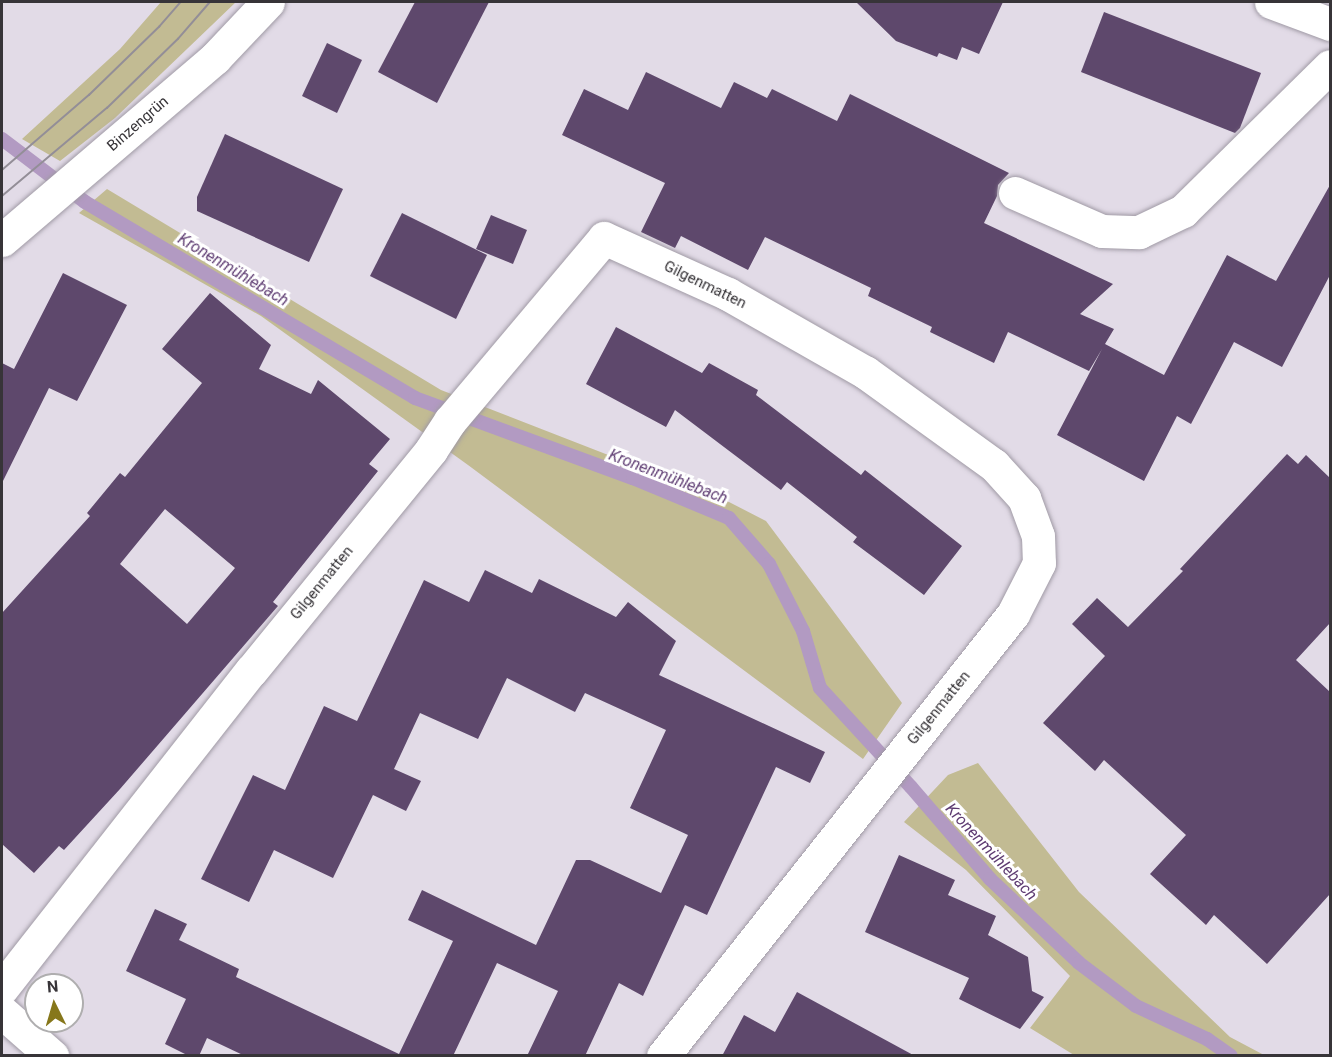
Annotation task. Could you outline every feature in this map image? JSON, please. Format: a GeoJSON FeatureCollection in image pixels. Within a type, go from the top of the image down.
{"type":"FeatureCollection","features":[{"type":"Feature","properties":{"kind":"street","name":"Binzengrün"},"geometry":{"type":"LineString","coordinates":[[2,240],[215,58],[268,2]]}},
{"type":"Feature","properties":{"kind":"street"},"geometry":{"type":"LineString","coordinates":[[1271,2],[1330,24]]}},
{"type":"Feature","properties":{"kind":"street"},"geometry":{"type":"LineString","coordinates":[[1015,193],[1102,231],[1139,232],[1183,211],[1330,66]]}},
{"type":"Feature","properties":{"kind":"street","name":"Gilgenmatten"},"geometry":{"type":"LineString","coordinates":[[2,988],[251,671],[431,450],[459,410],[604,238],[728,294],[865,372],[994,465],[1024,498],[1038,536],[1039,563],[1013,614],[663,1056]]}},
{"type":"Feature","properties":{"kind":"street"},"geometry":{"type":"LineString","coordinates":[[2,1012],[52,1056]]}},
{"type":"Feature","properties":{"kind":"shaded area"},"geometry":{"type":"Polygon","coordinates":[[[161,2],[236,2],[115,118],[60,161],[22,139],[120,49],[161,2]]]}},
{"type":"Feature","properties":{"kind":"shaded area"},"geometry":{"type":"Polygon","coordinates":[[[107,189],[441,390],[729,502],[766,521],[902,703],[863,759],[468,465],[261,316],[79,213],[107,189]]]}},
{"type":"Feature","properties":{"kind":"shaded area"},"geometry":{"type":"Polygon","coordinates":[[[978,763],[1079,892],[1230,1037],[1264,1055],[1074,1055],[1030,1028],[1070,976],[966,870],[904,822],[948,775],[978,763]]]}},
{"type":"Feature","properties":{"kind":"building"},"geometry":{"type":"Polygon","coordinates":[[[415,2],[489,2],[437,103],[378,72],[415,2]]]}},
{"type":"Feature","properties":{"kind":"building"},"geometry":{"type":"Polygon","coordinates":[[[856,2],[1003,2],[979,54],[962,47],[957,60],[939,53],[937,57],[896,41],[856,2]]]}},
{"type":"Feature","properties":{"kind":"building"},"geometry":{"type":"Polygon","coordinates":[[[1104,12],[1261,73],[1240,128],[1235,133],[1081,72],[1104,12]]]}},
{"type":"Feature","properties":{"kind":"building"},"geometry":{"type":"Polygon","coordinates":[[[327,43],[362,60],[337,113],[302,96],[327,43]]]}},
{"type":"Feature","properties":{"kind":"building"},"geometry":{"type":"Polygon","coordinates":[[[646,72],[721,108],[734,82],[767,98],[772,89],[837,121],[850,94],[1009,173],[998,185],[997,196],[984,223],[1113,284],[1080,314],[1114,329],[1105,344],[1164,375],[1227,255],[1276,281],[1330,185],[1330,275],[1282,367],[1234,342],[1191,424],[1177,416],[1144,481],[1057,435],[1102,349],[1089,371],[1008,332],[994,363],[930,332],[932,327],[868,296],[871,288],[765,237],[748,270],[681,236],[675,248],[641,232],[665,183],[562,135],[584,89],[628,110],[646,72]]]}},
{"type":"Feature","properties":{"kind":"building"},"geometry":{"type":"Polygon","coordinates":[[[225,134],[343,189],[309,262],[197,211],[197,197],[225,134]]]}},
{"type":"Feature","properties":{"kind":"building"},"geometry":{"type":"Polygon","coordinates":[[[402,213],[487,255],[456,319],[370,276],[402,213]]]}},
{"type":"Feature","properties":{"kind":"building"},"geometry":{"type":"Polygon","coordinates":[[[491,215],[527,230],[513,264],[476,249],[491,215]]]}},
{"type":"Feature","properties":{"kind":"building"},"geometry":{"type":"Polygon","coordinates":[[[63,273],[127,305],[77,401],[49,388],[2,483],[2,363],[14,369],[63,273]]]}},
{"type":"Feature","properties":{"kind":"building"},"geometry":{"type":"Polygon","coordinates":[[[210,293],[271,345],[259,369],[311,394],[318,380],[390,439],[369,464],[378,471],[273,602],[278,606],[120,789],[64,850],[59,846],[34,873],[2,844],[2,613],[90,516],[87,513],[120,473],[125,477],[202,383],[162,349],[210,293]],[[165,509],[120,564],[187,624],[235,568],[165,509]]]}},
{"type":"Feature","properties":{"kind":"building"},"geometry":{"type":"Polygon","coordinates":[[[616,327],[702,373],[709,363],[758,390],[756,395],[861,475],[865,470],[962,546],[924,595],[853,542],[857,537],[787,482],[781,490],[675,410],[666,427],[586,384],[616,327]]]}},
{"type":"Feature","properties":{"kind":"building"},"geometry":{"type":"Polygon","coordinates":[[[1287,454],[1298,464],[1306,455],[1330,478],[1330,623],[1296,660],[1330,692],[1330,894],[1267,964],[1214,915],[1206,925],[1150,874],[1186,835],[1104,760],[1095,771],[1043,723],[1105,656],[1072,624],[1097,598],[1128,627],[1183,571],[1180,569],[1287,454]]]}},
{"type":"Feature","properties":{"kind":"building"},"geometry":{"type":"Polygon","coordinates":[[[485,570],[532,593],[539,579],[616,617],[628,602],[676,641],[659,675],[825,752],[810,783],[776,767],[707,915],[685,905],[643,996],[619,983],[585,1056],[527,1056],[558,991],[497,963],[453,1056],[245,1056],[207,1038],[199,1056],[189,1056],[165,1044],[186,999],[126,971],[155,909],[187,924],[179,940],[239,969],[236,977],[399,1054],[453,941],[408,920],[422,890],[536,945],[576,860],[590,860],[661,893],[688,835],[630,808],[666,730],[585,693],[575,712],[507,678],[478,739],[420,713],[394,769],[421,781],[406,811],[373,795],[333,878],[274,850],[249,902],[201,879],[253,775],[285,790],[324,706],[357,721],[424,580],[469,602],[485,570]]]}},
{"type":"Feature","properties":{"kind":"building"},"geometry":{"type":"Polygon","coordinates":[[[899,855],[955,880],[948,895],[996,916],[988,935],[1028,957],[1032,991],[1044,997],[1020,1029],[959,999],[969,978],[865,932],[899,855]]]}},
{"type":"Feature","properties":{"kind":"building"},"geometry":{"type":"Polygon","coordinates":[[[797,992],[915,1056],[722,1056],[744,1015],[775,1032],[797,992]]]}},
{"type":"Feature","properties":{"kind":"waterway","name":"Kronenmühlebach"},"geometry":{"type":"LineString","coordinates":[[2,139],[85,202],[415,398],[633,478],[729,518],[769,564],[803,631],[820,688],[911,787],[990,879],[1079,963],[1136,1006],[1207,1039],[1231,1056]]}},
{"type":"Feature","properties":{"kind":"tram line"},"geometry":{"type":"LineString","coordinates":[[2,170],[89,95],[159,27],[181,2]]}},
{"type":"Feature","properties":{"kind":"tram line"},"geometry":{"type":"LineString","coordinates":[[2,196],[107,108],[178,39],[210,2]]}}]}
